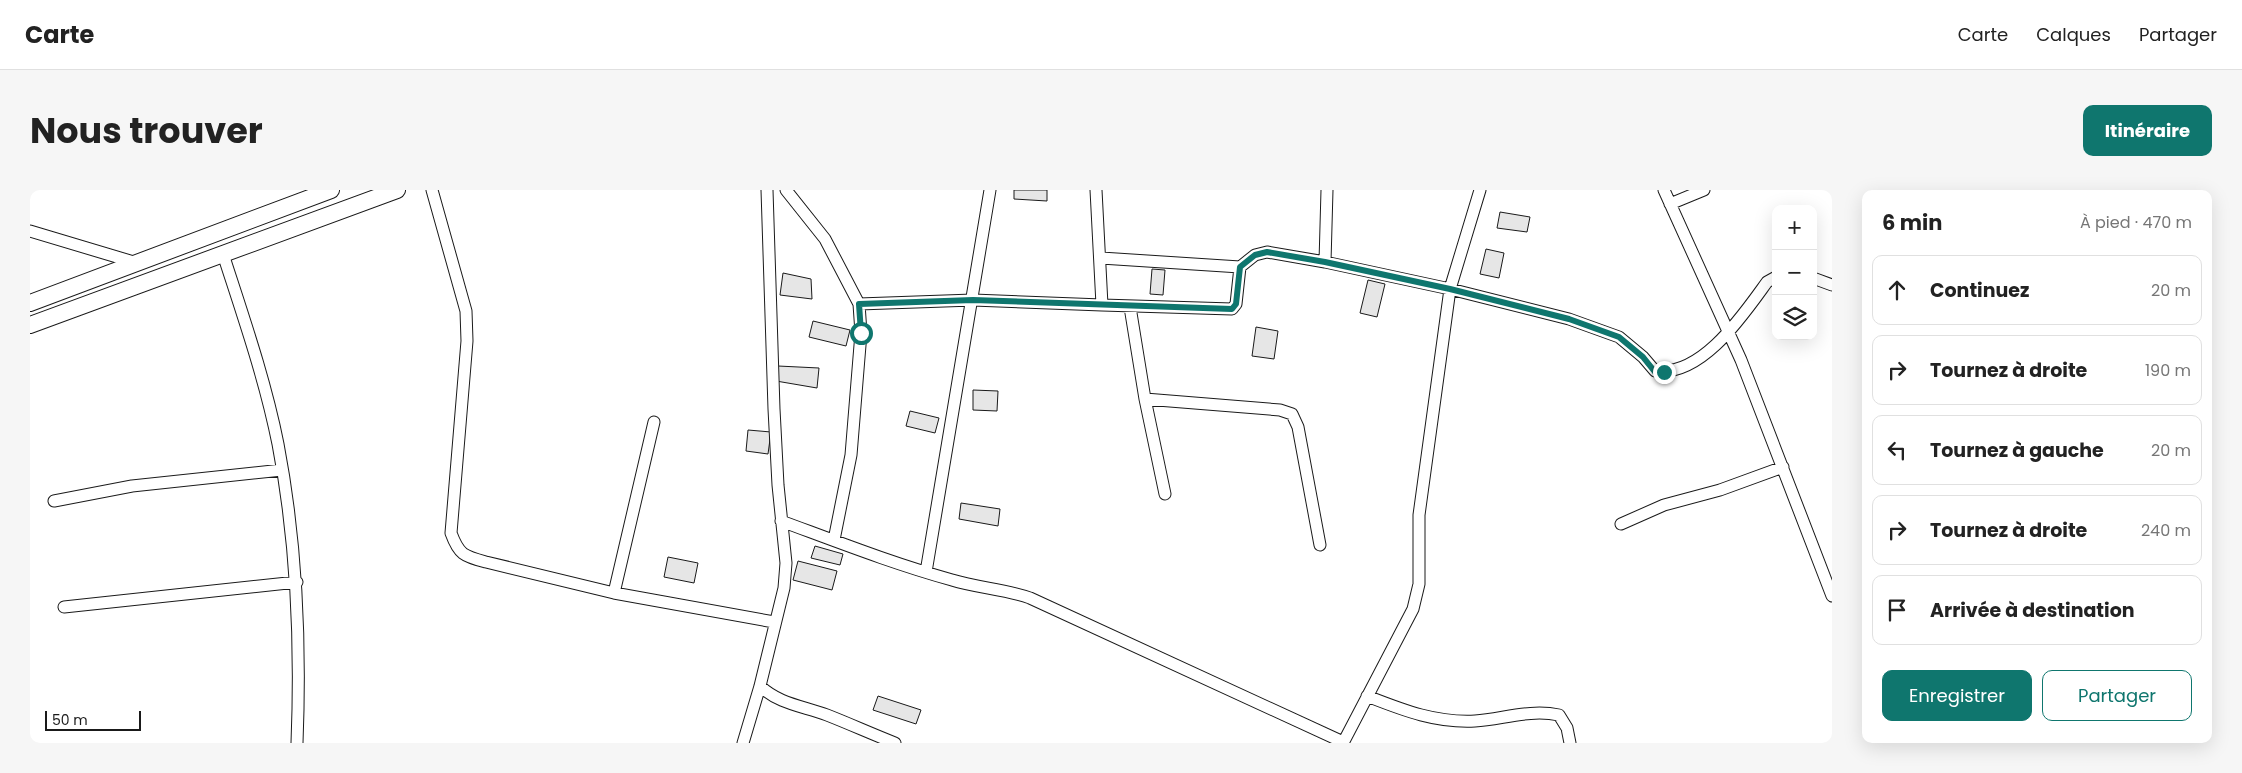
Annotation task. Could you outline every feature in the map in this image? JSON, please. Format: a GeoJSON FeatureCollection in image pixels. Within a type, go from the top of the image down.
{"type":"FeatureCollection","features":[{"type":"Feature","properties":{"kind":"street"},"geometry":{"type":"LineString","coordinates":[[30,325],[396,190]]}},
{"type":"Feature","properties":{"kind":"street"},"geometry":{"type":"LineString","coordinates":[[432,190],[466,311],[467,341],[451,533],[457,550],[469,557],[486,562],[614,593],[774,622]]}},
{"type":"Feature","properties":{"kind":"street"},"geometry":{"type":"LineString","coordinates":[[743,743],[760,686],[774,622],[784,588],[786,564],[781,521],[774,409],[767,190]]}},
{"type":"Feature","properties":{"kind":"street"},"geometry":{"type":"LineString","coordinates":[[786,190],[825,239],[859,304],[861,333],[852,455],[834,540]]}},
{"type":"Feature","properties":{"kind":"street"},"geometry":{"type":"LineString","coordinates":[[926,572],[990,190]]}},
{"type":"Feature","properties":{"kind":"street"},"geometry":{"type":"LineString","coordinates":[[1096,190],[1102,305]]}},
{"type":"Feature","properties":{"kind":"street"},"geometry":{"type":"LineString","coordinates":[[1325,262],[1328,190]]}},
{"type":"Feature","properties":{"kind":"street"},"geometry":{"type":"LineString","coordinates":[[781,521],[926,572],[981,588],[1007,590],[1030,598],[1343,742],[1413,609],[1418,590],[1419,515],[1450,289],[1480,190]]}},
{"type":"Feature","properties":{"kind":"street"},"geometry":{"type":"LineString","coordinates":[[1664,190],[1728,333],[1832,594]]}},
{"type":"Feature","properties":{"kind":"street"},"geometry":{"type":"LineString","coordinates":[[1670,204],[1704,190]]}},
{"type":"Feature","properties":{"kind":"street"},"geometry":{"type":"LineString","coordinates":[[30,303],[329,191]]}},
{"type":"Feature","properties":{"kind":"street"},"geometry":{"type":"LineString","coordinates":[[30,231],[137,263]]}},
{"type":"Feature","properties":{"kind":"street"},"geometry":{"type":"LineString","coordinates":[[1101,258],[1240,267],[1255,255],[1267,252],[1325,262],[1450,289],[1569,319],[1619,337],[1643,357],[1655,372],[1677,369],[1699,358],[1728,333],[1767,282],[1772,279]]}},
{"type":"Feature","properties":{"kind":"street"},"geometry":{"type":"LineString","coordinates":[[223,254],[256,355],[278,443],[292,526],[297,582],[300,678],[297,743]]}},
{"type":"Feature","properties":{"kind":"street"},"geometry":{"type":"LineString","coordinates":[[859,304],[973,300],[1130,307],[1232,309],[1236,304],[1240,267]]}},
{"type":"Feature","properties":{"kind":"street"},"geometry":{"type":"LineString","coordinates":[[1817,279],[1832,285]]}},
{"type":"Feature","properties":{"kind":"street"},"geometry":{"type":"LineString","coordinates":[[1130,307],[1145,399],[1165,494]]}},
{"type":"Feature","properties":{"kind":"street"},"geometry":{"type":"LineString","coordinates":[[1145,399],[1280,410],[1292,414],[1298,427],[1320,545]]}},
{"type":"Feature","properties":{"kind":"street"},"geometry":{"type":"LineString","coordinates":[[614,593],[654,422]]}},
{"type":"Feature","properties":{"kind":"street"},"geometry":{"type":"LineString","coordinates":[[1620,524],[1664,505],[1720,490],[1782,467]]}},
{"type":"Feature","properties":{"kind":"street"},"geometry":{"type":"LineString","coordinates":[[54,501],[132,486],[282,470]]}},
{"type":"Feature","properties":{"kind":"street"},"geometry":{"type":"LineString","coordinates":[[64,607],[297,582]]}},
{"type":"Feature","properties":{"kind":"street"},"geometry":{"type":"LineString","coordinates":[[760,686],[770,696],[787,704],[825,715],[895,743]]}},
{"type":"Feature","properties":{"kind":"street"},"geometry":{"type":"LineString","coordinates":[[1367,696],[1418,716],[1449,721],[1477,720],[1537,713],[1558,715],[1567,728],[1570,743]]}},
{"type":"Feature","properties":{"kind":"building"},"geometry":{"type":"Polygon","coordinates":[[[1014,190],[1047,190],[1047,201],[1014,199],[1014,190]]]}},
{"type":"Feature","properties":{"kind":"building"},"geometry":{"type":"Polygon","coordinates":[[[1500,212],[1530,217],[1527,232],[1497,228],[1500,212]]]}},
{"type":"Feature","properties":{"kind":"building"},"geometry":{"type":"Polygon","coordinates":[[[1486,249],[1504,253],[1499,278],[1480,274],[1486,249]]]}},
{"type":"Feature","properties":{"kind":"building"},"geometry":{"type":"Polygon","coordinates":[[[1152,269],[1165,270],[1163,295],[1150,294],[1152,269]]]}},
{"type":"Feature","properties":{"kind":"building"},"geometry":{"type":"Polygon","coordinates":[[[783,273],[811,279],[812,299],[780,295],[783,273]]]}},
{"type":"Feature","properties":{"kind":"building"},"geometry":{"type":"Polygon","coordinates":[[[1368,280],[1385,284],[1377,317],[1360,313],[1368,280]]]}},
{"type":"Feature","properties":{"kind":"building"},"geometry":{"type":"Polygon","coordinates":[[[813,321],[850,330],[846,346],[809,337],[813,321]]]}},
{"type":"Feature","properties":{"kind":"building"},"geometry":{"type":"Polygon","coordinates":[[[1256,327],[1278,331],[1274,359],[1252,356],[1256,327]]]}},
{"type":"Feature","properties":{"kind":"building"},"geometry":{"type":"Polygon","coordinates":[[[778,366],[819,368],[817,388],[776,381],[778,366]]]}},
{"type":"Feature","properties":{"kind":"building"},"geometry":{"type":"Polygon","coordinates":[[[973,390],[998,391],[997,411],[973,410],[973,390]]]}},
{"type":"Feature","properties":{"kind":"building"},"geometry":{"type":"Polygon","coordinates":[[[910,411],[939,418],[935,433],[906,426],[910,411]]]}},
{"type":"Feature","properties":{"kind":"building"},"geometry":{"type":"Polygon","coordinates":[[[748,430],[771,432],[768,454],[746,451],[748,430]]]}},
{"type":"Feature","properties":{"kind":"building"},"geometry":{"type":"Polygon","coordinates":[[[961,503],[1000,509],[998,526],[959,519],[961,503]]]}},
{"type":"Feature","properties":{"kind":"building"},"geometry":{"type":"Polygon","coordinates":[[[815,546],[843,554],[840,565],[811,558],[815,546]]]}},
{"type":"Feature","properties":{"kind":"building"},"geometry":{"type":"Polygon","coordinates":[[[668,557],[698,563],[694,583],[664,577],[668,557]]]}},
{"type":"Feature","properties":{"kind":"building"},"geometry":{"type":"Polygon","coordinates":[[[798,561],[837,571],[832,590],[793,580],[798,561]]]}},
{"type":"Feature","properties":{"kind":"building"},"geometry":{"type":"Polygon","coordinates":[[[878,696],[921,710],[916,724],[873,710],[878,696]]]}},
{"type":"Feature","properties":{"kind":"route"},"geometry":{"type":"LineString","coordinates":[[861,333],[859,304],[973,300],[1232,309],[1236,304],[1240,267],[1255,255],[1267,252],[1325,262],[1450,289],[1569,319],[1619,337],[1643,357],[1655,372],[1664,372]]}}]}
